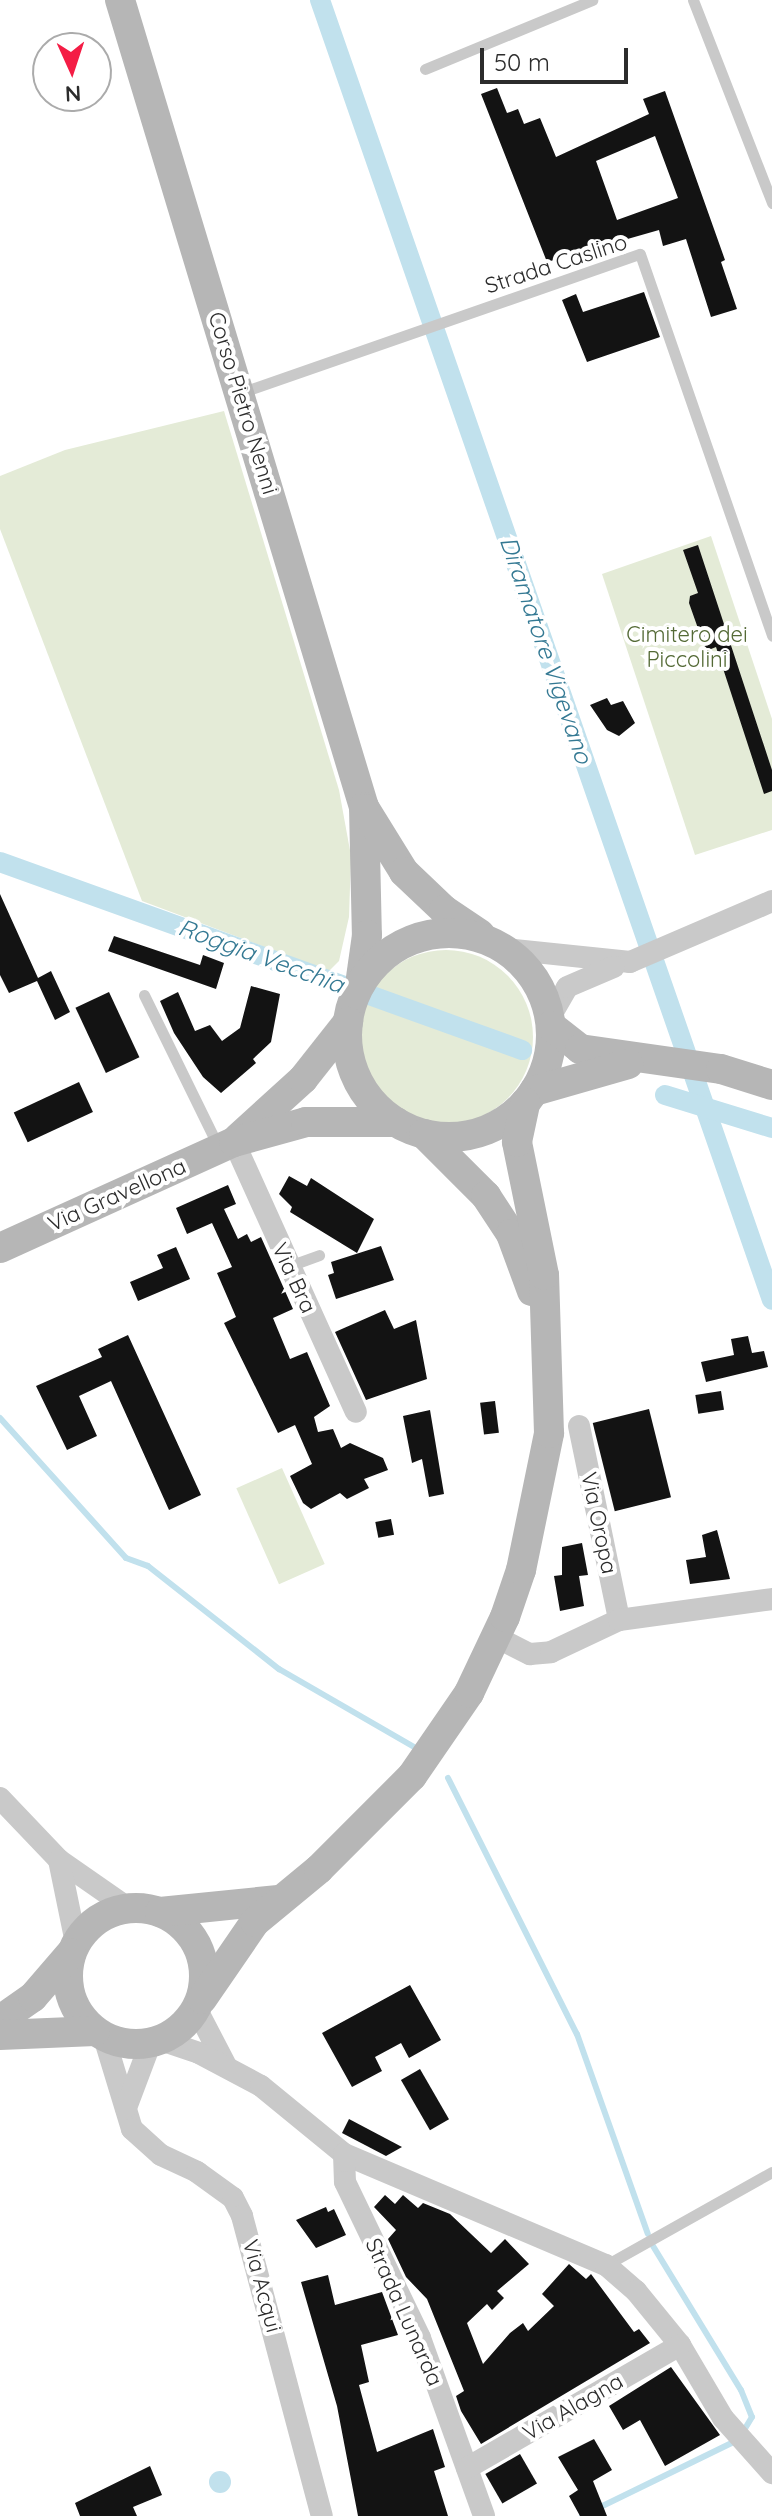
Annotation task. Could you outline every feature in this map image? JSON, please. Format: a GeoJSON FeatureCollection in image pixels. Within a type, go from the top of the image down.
{"type":"FeatureCollection","features":[{"type":"Feature","properties":{"kind":"main road","name":"Corso Pietro Nenni"},"geometry":{"type":"LineString","coordinates":[[120,0],[364,807],[404,872],[444,910],[498,946]]}},
{"type":"Feature","properties":{"kind":"main road","name":"Corso Pietro Nenni"},"geometry":{"type":"LineString","coordinates":[[354,999],[367,935],[364,807]]}},
{"type":"Feature","properties":{"kind":"main road"},"geometry":{"type":"LineString","coordinates":[[0,2035],[100,2034],[156,2042],[199,2004],[237,1942],[278,1900],[340,1850],[412,1776],[469,1693],[496,1637],[521,1570],[549,1433],[544,1275],[519,1171],[517,1142],[530,1097],[545,1071],[550,1022],[534,978],[498,946],[467,934],[417,938],[375,964],[354,999],[350,1057],[362,1089],[396,1122],[424,1134],[486,1196],[511,1234],[545,1323]]}},
{"type":"Feature","properties":{"kind":"main road","name":"Via Gravellona"},"geometry":{"type":"LineString","coordinates":[[227,1146],[303,1079],[354,999]]}},
{"type":"Feature","properties":{"kind":"main road"},"geometry":{"type":"LineString","coordinates":[[550,1022],[580,1049],[721,1069],[772,1085]]}},
{"type":"Feature","properties":{"kind":"main road"},"geometry":{"type":"LineString","coordinates":[[424,1134],[479,1132],[530,1097],[650,1060]]}},
{"type":"Feature","properties":{"kind":"main road","name":"Via Gravellona"},"geometry":{"type":"LineString","coordinates":[[0,1248],[227,1146],[306,1122],[396,1122]]}},
{"type":"Feature","properties":{"kind":"main road"},"geometry":{"type":"LineString","coordinates":[[0,2020],[33,1997],[98,1919],[128,1908],[160,1912],[278,1900]]}},
{"type":"Feature","properties":{"kind":"main road"},"geometry":{"type":"LineString","coordinates":[[160,1912],[179,1922],[203,1957],[199,2004]]}},
{"type":"Feature","properties":{"kind":"main road"},"geometry":{"type":"LineString","coordinates":[[74,1948],[70,1996],[100,2034]]}},
{"type":"Feature","properties":{"kind":"street"},"geometry":{"type":"LineString","coordinates":[[550,1022],[567,987],[772,901]]}},
{"type":"Feature","properties":{"kind":"street"},"geometry":{"type":"LineString","coordinates":[[498,946],[631,961]]}},
{"type":"Feature","properties":{"kind":"street","name":"Via Bra"},"geometry":{"type":"LineString","coordinates":[[227,1146],[356,1412]]}},
{"type":"Feature","properties":{"kind":"street","name":"Via Oropa"},"geometry":{"type":"LineString","coordinates":[[579,1426],[619,1620]]}},
{"type":"Feature","properties":{"kind":"street"},"geometry":{"type":"LineString","coordinates":[[496,1637],[530,1654],[551,1652],[619,1620],[772,1599]]}},
{"type":"Feature","properties":{"kind":"street"},"geometry":{"type":"LineString","coordinates":[[0,1798],[59,1860],[128,1908]]}},
{"type":"Feature","properties":{"kind":"street"},"geometry":{"type":"LineString","coordinates":[[59,1860],[74,1948]]}},
{"type":"Feature","properties":{"kind":"street"},"geometry":{"type":"LineString","coordinates":[[199,2004],[232,2073]]}},
{"type":"Feature","properties":{"kind":"street","name":"Via Acqui"},"geometry":{"type":"LineString","coordinates":[[100,2034],[126,2119],[145,2143],[233,2198],[242,2216],[322,2516]]}},
{"type":"Feature","properties":{"kind":"street"},"geometry":{"type":"LineString","coordinates":[[125,2109],[156,2042],[199,2053],[261,2086],[344,2154],[606,2265],[636,2291],[680,2345],[723,2418],[772,2473]]}},
{"type":"Feature","properties":{"kind":"street","name":"Strada Lunarda"},"geometry":{"type":"LineString","coordinates":[[344,2154],[345,2182],[420,2338],[484,2516]]}},
{"type":"Feature","properties":{"kind":"street","name":"Via Alagna"},"geometry":{"type":"LineString","coordinates":[[467,2468],[680,2345]]}},
{"type":"Feature","properties":{"kind":"lane"},"geometry":{"type":"LineString","coordinates":[[425,69],[592,0]]}},
{"type":"Feature","properties":{"kind":"lane"},"geometry":{"type":"LineString","coordinates":[[693,0],[772,203]]}},
{"type":"Feature","properties":{"kind":"lane","name":"Strada Caslino"},"geometry":{"type":"LineString","coordinates":[[240,393],[640,254],[772,636]]}},
{"type":"Feature","properties":{"kind":"lane"},"geometry":{"type":"LineString","coordinates":[[144,995],[227,1146]]}},
{"type":"Feature","properties":{"kind":"lane"},"geometry":{"type":"LineString","coordinates":[[288,1267],[319,1255]]}},
{"type":"Feature","properties":{"kind":"lane"},"geometry":{"type":"LineString","coordinates":[[606,2265],[772,2172]]}},
{"type":"Feature","properties":{"kind":"green space"},"geometry":{"type":"Polygon","coordinates":[[[224,411],[339,790],[351,856],[349,917],[339,961],[329,971],[142,901],[0,529],[0,476],[65,450],[224,411]]]}},
{"type":"Feature","properties":{"kind":"green space","name":"Cimitero dei Piccolini"},"geometry":{"type":"Polygon","coordinates":[[[711,536],[772,719],[772,830],[695,855],[602,574],[711,536]]]}},
{"type":"Feature","properties":{"kind":"green space"},"geometry":{"type":"Polygon","coordinates":[[[446,950],[479,957],[507,976],[526,1004],[533,1037],[526,1070],[507,1098],[479,1117],[446,1124],[413,1117],[385,1098],[366,1070],[359,1037],[366,1004],[385,976],[413,957],[446,950]]]}},
{"type":"Feature","properties":{"kind":"green space"},"geometry":{"type":"Polygon","coordinates":[[[282,1468],[325,1564],[279,1584],[236,1488],[282,1468]]]}},
{"type":"Feature","properties":{"kind":"water"},"geometry":{"type":"Polygon","coordinates":[[[220,2471],[228,2474],[231,2482],[228,2490],[220,2493],[212,2490],[209,2482],[212,2474],[220,2471]]]}},
{"type":"Feature","properties":{"kind":"building"},"geometry":{"type":"Polygon","coordinates":[[[497,88],[507,113],[518,109],[524,124],[540,118],[556,157],[649,114],[643,99],[665,91],[725,260],[721,262],[737,309],[711,317],[686,239],[663,246],[659,230],[547,262],[481,94],[497,88]],[[655,136],[596,161],[617,220],[678,198],[655,136]]]}},
{"type":"Feature","properties":{"kind":"building"},"geometry":{"type":"Polygon","coordinates":[[[644,292],[660,337],[587,362],[562,300],[576,294],[583,312],[644,292]]]}},
{"type":"Feature","properties":{"kind":"building"},"geometry":{"type":"Polygon","coordinates":[[[698,545],[772,770],[772,791],[764,794],[716,647],[706,651],[689,603],[690,596],[698,593],[683,550],[698,545]]]}},
{"type":"Feature","properties":{"kind":"building"},"geometry":{"type":"Polygon","coordinates":[[[607,698],[611,705],[623,701],[635,723],[619,736],[607,730],[590,705],[607,698]]]}},
{"type":"Feature","properties":{"kind":"building"},"geometry":{"type":"Polygon","coordinates":[[[0,894],[38,978],[51,971],[70,1012],[55,1020],[37,981],[9,993],[0,975],[0,894]]]}},
{"type":"Feature","properties":{"kind":"building"},"geometry":{"type":"Polygon","coordinates":[[[114,936],[200,965],[203,955],[224,963],[216,989],[108,951],[114,936]]]}},
{"type":"Feature","properties":{"kind":"building"},"geometry":{"type":"Polygon","coordinates":[[[251,986],[280,994],[271,1042],[253,1059],[256,1063],[221,1093],[203,1077],[174,1033],[160,1001],[178,992],[195,1031],[210,1025],[222,1041],[240,1028],[251,986]]]}},
{"type":"Feature","properties":{"kind":"building"},"geometry":{"type":"Polygon","coordinates":[[[109,992],[139,1057],[106,1073],[75,1008],[109,992]]]}},
{"type":"Feature","properties":{"kind":"building"},"geometry":{"type":"Polygon","coordinates":[[[79,1082],[93,1112],[28,1142],[14,1112],[79,1082]]]}},
{"type":"Feature","properties":{"kind":"building"},"geometry":{"type":"Polygon","coordinates":[[[289,1176],[307,1186],[311,1178],[374,1219],[357,1253],[290,1212],[292,1207],[279,1194],[289,1176]]]}},
{"type":"Feature","properties":{"kind":"building"},"geometry":{"type":"Polygon","coordinates":[[[228,1185],[236,1204],[224,1209],[238,1239],[247,1234],[251,1242],[261,1237],[293,1309],[273,1318],[290,1359],[307,1352],[330,1406],[314,1417],[318,1432],[333,1429],[341,1448],[350,1443],[383,1458],[388,1470],[364,1479],[369,1488],[347,1499],[340,1493],[311,1509],[303,1503],[290,1476],[312,1464],[295,1425],[278,1433],[224,1323],[236,1317],[217,1273],[232,1267],[212,1223],[187,1234],[176,1208],[228,1185]]]}},
{"type":"Feature","properties":{"kind":"building"},"geometry":{"type":"Polygon","coordinates":[[[381,1246],[394,1280],[336,1299],[328,1275],[334,1273],[331,1262],[381,1246]]]}},
{"type":"Feature","properties":{"kind":"building"},"geometry":{"type":"Polygon","coordinates":[[[176,1247],[190,1279],[138,1301],[130,1282],[163,1268],[157,1255],[176,1247]]]}},
{"type":"Feature","properties":{"kind":"building"},"geometry":{"type":"Polygon","coordinates":[[[385,1310],[394,1329],[416,1320],[427,1379],[366,1400],[335,1332],[385,1310]]]}},
{"type":"Feature","properties":{"kind":"building"},"geometry":{"type":"Polygon","coordinates":[[[128,1335],[201,1495],[169,1510],[111,1381],[79,1396],[97,1436],[67,1450],[36,1386],[102,1357],[98,1349],[128,1335]]]}},
{"type":"Feature","properties":{"kind":"building"},"geometry":{"type":"Polygon","coordinates":[[[748,1336],[752,1353],[764,1351],[768,1367],[706,1382],[701,1362],[734,1355],[731,1339],[748,1336]]]}},
{"type":"Feature","properties":{"kind":"building"},"geometry":{"type":"Polygon","coordinates":[[[721,1391],[724,1410],[698,1414],[695,1395],[721,1391]]]}},
{"type":"Feature","properties":{"kind":"building"},"geometry":{"type":"Polygon","coordinates":[[[495,1401],[499,1433],[484,1435],[480,1403],[495,1401]]]}},
{"type":"Feature","properties":{"kind":"building"},"geometry":{"type":"Polygon","coordinates":[[[649,1409],[671,1497],[615,1511],[593,1423],[649,1409]]]}},
{"type":"Feature","properties":{"kind":"building"},"geometry":{"type":"Polygon","coordinates":[[[430,1410],[444,1494],[429,1497],[422,1459],[412,1463],[403,1416],[430,1410]]]}},
{"type":"Feature","properties":{"kind":"building"},"geometry":{"type":"Polygon","coordinates":[[[391,1519],[394,1535],[378,1538],[375,1522],[391,1519]]]}},
{"type":"Feature","properties":{"kind":"building"},"geometry":{"type":"Polygon","coordinates":[[[717,1530],[730,1579],[690,1584],[686,1560],[706,1557],[702,1535],[717,1530]]]}},
{"type":"Feature","properties":{"kind":"building"},"geometry":{"type":"Polygon","coordinates":[[[582,1543],[588,1575],[579,1576],[584,1606],[560,1611],[554,1576],[562,1575],[562,1547],[582,1543]]]}},
{"type":"Feature","properties":{"kind":"building"},"geometry":{"type":"Polygon","coordinates":[[[410,1985],[441,2040],[409,2058],[401,2043],[375,2057],[382,2071],[352,2087],[322,2033],[410,1985]]]}},
{"type":"Feature","properties":{"kind":"building"},"geometry":{"type":"Polygon","coordinates":[[[420,2069],[449,2119],[430,2130],[401,2080],[420,2069]]]}},
{"type":"Feature","properties":{"kind":"building"},"geometry":{"type":"Polygon","coordinates":[[[349,2119],[402,2147],[386,2156],[342,2133],[349,2119]]]}},
{"type":"Feature","properties":{"kind":"building"},"geometry":{"type":"Polygon","coordinates":[[[385,2195],[395,2204],[403,2195],[418,2208],[423,2203],[450,2214],[491,2253],[505,2239],[529,2264],[497,2291],[504,2298],[492,2310],[487,2304],[467,2323],[483,2364],[510,2333],[523,2323],[528,2331],[554,2306],[542,2294],[569,2264],[586,2279],[591,2274],[634,2332],[639,2329],[650,2343],[481,2444],[461,2411],[456,2396],[464,2391],[427,2299],[406,2277],[388,2239],[396,2230],[374,2207],[385,2195]]]}},
{"type":"Feature","properties":{"kind":"building"},"geometry":{"type":"Polygon","coordinates":[[[326,2207],[328,2212],[334,2209],[346,2235],[316,2248],[296,2220],[326,2207]]]}},
{"type":"Feature","properties":{"kind":"building"},"geometry":{"type":"Polygon","coordinates":[[[328,2275],[335,2305],[382,2292],[398,2335],[361,2345],[369,2382],[359,2385],[377,2452],[433,2429],[445,2467],[434,2471],[448,2516],[358,2516],[337,2406],[301,2282],[328,2275]]]}},
{"type":"Feature","properties":{"kind":"building"},"geometry":{"type":"Polygon","coordinates":[[[671,2367],[720,2435],[665,2466],[640,2420],[623,2430],[609,2406],[671,2367]]]}},
{"type":"Feature","properties":{"kind":"building"},"geometry":{"type":"Polygon","coordinates":[[[594,2439],[612,2470],[593,2481],[607,2516],[580,2516],[569,2496],[578,2490],[558,2457],[594,2439]]]}},
{"type":"Feature","properties":{"kind":"building"},"geometry":{"type":"Polygon","coordinates":[[[520,2454],[537,2483],[502,2503],[485,2474],[520,2454]]]}},
{"type":"Feature","properties":{"kind":"building"},"geometry":{"type":"Polygon","coordinates":[[[150,2466],[162,2495],[133,2507],[137,2516],[80,2516],[75,2503],[150,2466]]]}},
{"type":"Feature","properties":{"kind":"waterway","name":"Diramatore Vigevano"},"geometry":{"type":"LineString","coordinates":[[320,0],[772,1300]]}},
{"type":"Feature","properties":{"kind":"waterway","name":"Roggia Vecchia"},"geometry":{"type":"LineString","coordinates":[[0,862],[522,1050]]}},
{"type":"Feature","properties":{"kind":"waterway","name":"Roggia Vecchia"},"geometry":{"type":"LineString","coordinates":[[665,1095],[772,1128]]}},
{"type":"Feature","properties":{"kind":"waterway"},"geometry":{"type":"LineString","coordinates":[[0,1418],[126,1558],[148,1566],[279,1669],[414,1747]]}},
{"type":"Feature","properties":{"kind":"waterway"},"geometry":{"type":"LineString","coordinates":[[448,1778],[577,2034],[648,2234]]}},
{"type":"Feature","properties":{"kind":"waterway"},"geometry":{"type":"LineString","coordinates":[[653,2246],[741,2390],[752,2417],[743,2432]]}},
{"type":"Feature","properties":{"kind":"waterway"},"geometry":{"type":"LineString","coordinates":[[582,2516],[732,2443]]}}]}
